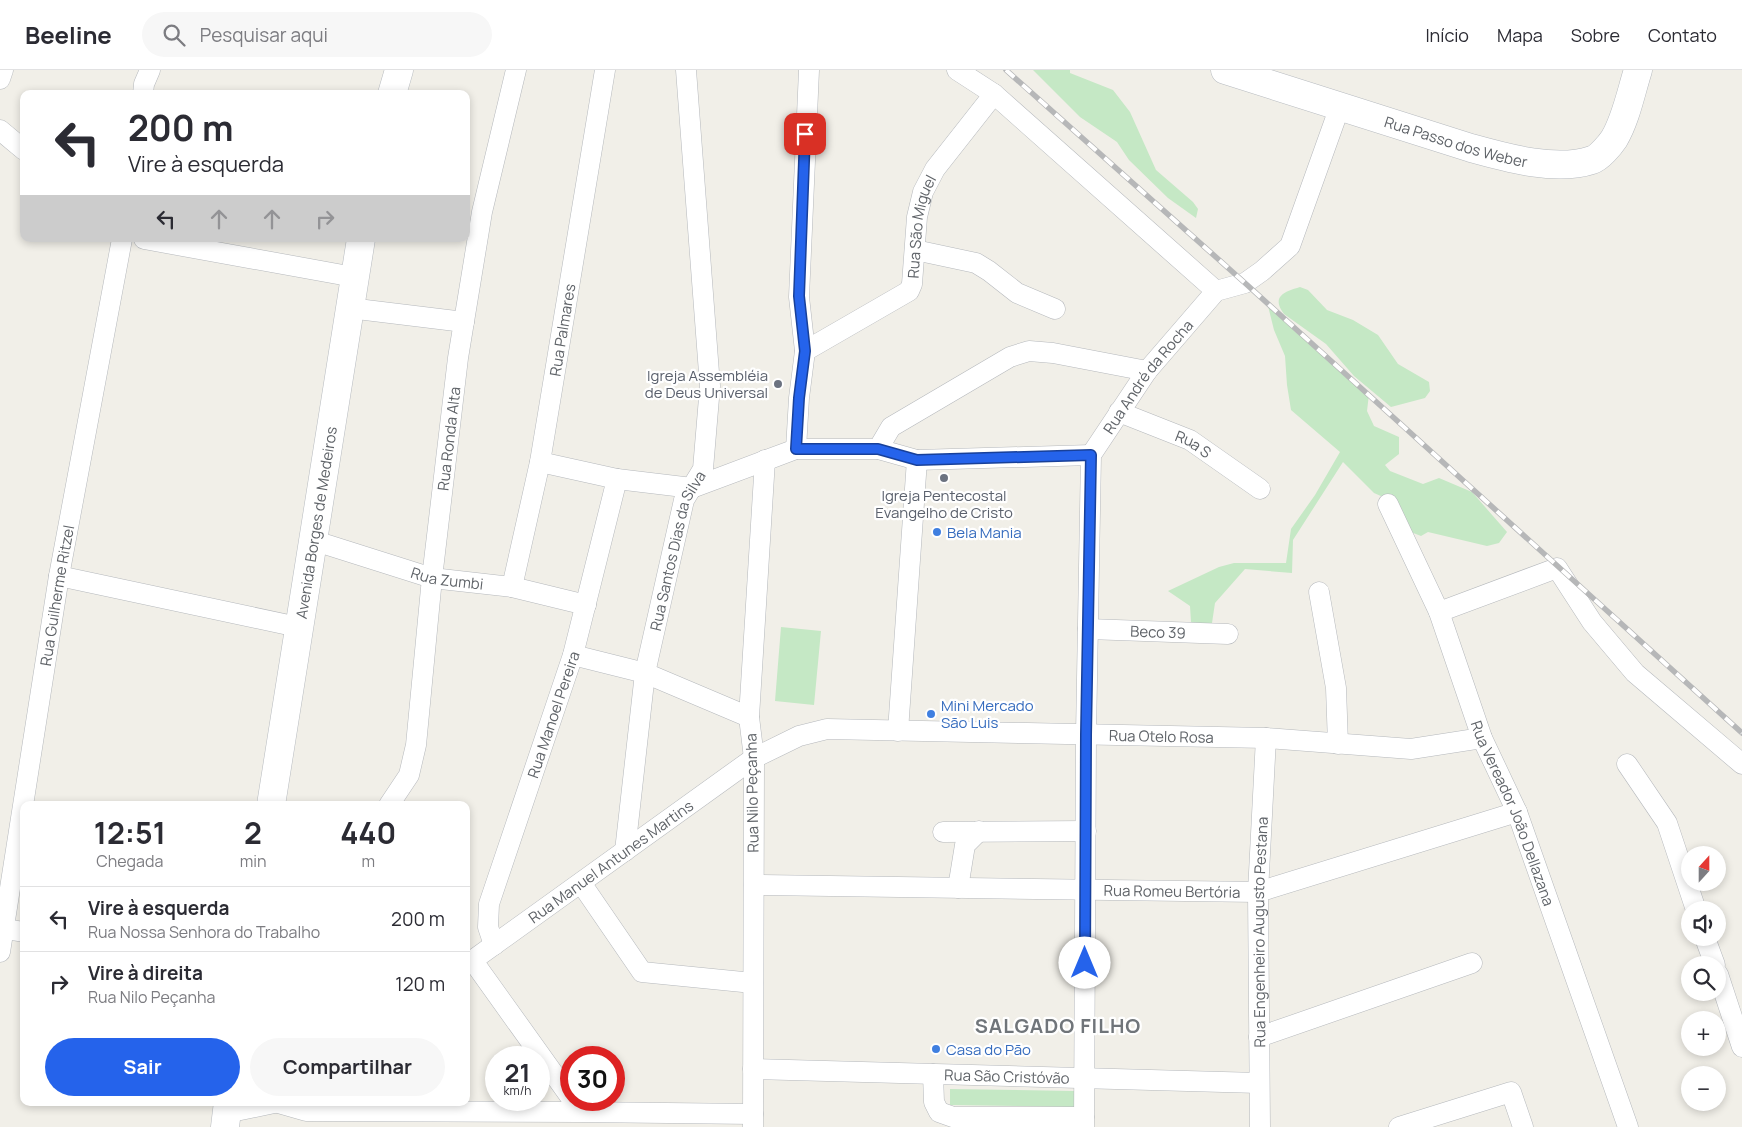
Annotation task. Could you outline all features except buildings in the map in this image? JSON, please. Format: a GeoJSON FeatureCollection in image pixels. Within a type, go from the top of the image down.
{"type":"FeatureCollection","features":[{"type":"Feature","properties":{"kind":"street"},"geometry":{"type":"LineString","coordinates":[[0,79],[3,70]]}},
{"type":"Feature","properties":{"kind":"street"},"geometry":{"type":"LineString","coordinates":[[143,90],[150,70]]}},
{"type":"Feature","properties":{"kind":"street"},"geometry":{"type":"LineString","coordinates":[[393,90],[399,70]]}},
{"type":"Feature","properties":{"kind":"street","name":"Rua Ronda Alta"},"geometry":{"type":"LineString","coordinates":[[392,801],[409,775],[413,763],[432,578],[457,367],[482,212],[516,70]]}},
{"type":"Feature","properties":{"kind":"street","name":"Rua Palmares"},"geometry":{"type":"LineString","coordinates":[[512,587],[540,462],[606,70]]}},
{"type":"Feature","properties":{"kind":"street","name":"Rua Santos Dias da Silva"},"geometry":{"type":"LineString","coordinates":[[625,851],[645,672],[684,500],[703,469],[710,386],[686,70]]}},
{"type":"Feature","properties":{"kind":"street"},"geometry":{"type":"LineString","coordinates":[[796,449],[799,398],[805,351],[799,296],[809,70]]}},
{"type":"Feature","properties":{"kind":"street"},"geometry":{"type":"LineString","coordinates":[[957,70],[994,94],[1216,291],[1245,283],[1262,271],[1290,246],[1340,106]]}},
{"type":"Feature","properties":{"kind":"street","name":"Rua Passo dos Weber"},"geometry":{"type":"LineString","coordinates":[[1225,70],[1471,148],[1506,158],[1560,166],[1594,160],[1613,140],[1621,123],[1638,70]]}},
{"type":"Feature","properties":{"kind":"street","name":"Rua São Miguel"},"geometry":{"type":"LineString","coordinates":[[805,351],[909,291],[912,284],[917,217],[923,192],[935,169],[994,94]]}},
{"type":"Feature","properties":{"kind":"street"},"geometry":{"type":"LineString","coordinates":[[0,130],[20,147]]}},
{"type":"Feature","properties":{"kind":"street","name":"Rua Guilherme Ritzel"},"geometry":{"type":"LineString","coordinates":[[23,801],[59,576],[121,242]]}},
{"type":"Feature","properties":{"kind":"street"},"geometry":{"type":"LineString","coordinates":[[161,242],[354,277]]}},
{"type":"Feature","properties":{"kind":"street","name":"Avenida Borges de Medeiros"},"geometry":{"type":"LineString","coordinates":[[272,801],[360,242]]}},
{"type":"Feature","properties":{"kind":"street"},"geometry":{"type":"LineString","coordinates":[[915,250],[976,263],[989,270],[1017,293],[1055,309]]}},
{"type":"Feature","properties":{"kind":"street","name":"Rua André da Rocha"},"geometry":{"type":"LineString","coordinates":[[1091,455],[1147,371],[1216,291]]}},
{"type":"Feature","properties":{"kind":"street"},"geometry":{"type":"LineString","coordinates":[[350,308],[464,322]]}},
{"type":"Feature","properties":{"kind":"street"},"geometry":{"type":"LineString","coordinates":[[878,449],[891,427],[1010,357],[1029,351],[1053,353],[1147,371]]}},
{"type":"Feature","properties":{"kind":"street","name":"Rua S"},"geometry":{"type":"LineString","coordinates":[[1119,412],[1190,440],[1260,489]]}},
{"type":"Feature","properties":{"kind":"street"},"geometry":{"type":"LineString","coordinates":[[540,462],[617,479],[692,488],[796,449],[878,449],[917,460],[1091,455],[1086,735],[1084,1122],[953,1117],[939,1112],[934,1102],[934,1074]]}},
{"type":"Feature","properties":{"kind":"street","name":"Rua Nilo Peçanha"},"geometry":{"type":"LineString","coordinates":[[753,1121],[754,758],[749,717],[765,460]]}},
{"type":"Feature","properties":{"kind":"street"},"geometry":{"type":"LineString","coordinates":[[898,731],[917,460]]}},
{"type":"Feature","properties":{"kind":"street","name":"Rua Manoel Pereira"},"geometry":{"type":"LineString","coordinates":[[494,945],[488,927],[489,904],[573,656],[617,479]]}},
{"type":"Feature","properties":{"kind":"street","name":"Rua Vereador João Dellazana"},"geometry":{"type":"LineString","coordinates":[[1388,504],[1440,612],[1482,738],[1517,812],[1628,1127]]}},
{"type":"Feature","properties":{"kind":"street","name":"Rua Zumbi"},"geometry":{"type":"LineString","coordinates":[[312,540],[432,578],[512,587],[586,605]]}},
{"type":"Feature","properties":{"kind":"street"},"geometry":{"type":"LineString","coordinates":[[1440,612],[1557,568],[1592,622],[1634,672],[1742,764]]}},
{"type":"Feature","properties":{"kind":"street"},"geometry":{"type":"LineString","coordinates":[[59,576],[298,628]]}},
{"type":"Feature","properties":{"kind":"street"},"geometry":{"type":"LineString","coordinates":[[1319,592],[1336,688],[1338,744]]}},
{"type":"Feature","properties":{"kind":"street","name":"Beco 39"},"geometry":{"type":"LineString","coordinates":[[1088,629],[1228,634]]}},
{"type":"Feature","properties":{"kind":"street"},"geometry":{"type":"LineString","coordinates":[[573,656],[645,672],[749,717]]}},
{"type":"Feature","properties":{"kind":"street","name":"Rua Otelo Rosa"},"geometry":{"type":"LineString","coordinates":[[754,758],[799,736],[827,730],[1266,738],[1411,749],[1482,738]]}},
{"type":"Feature","properties":{"kind":"street","name":"Rua Engenheiro Augusto Pestana"},"geometry":{"type":"LineString","coordinates":[[1260,1127],[1258,892],[1266,738]]}},
{"type":"Feature","properties":{"kind":"street","name":"Rua Manuel Antunes Martins"},"geometry":{"type":"LineString","coordinates":[[470,963],[754,758]]}},
{"type":"Feature","properties":{"kind":"street"},"geometry":{"type":"LineString","coordinates":[[1627,764],[1667,823],[1693,901]]}},
{"type":"Feature","properties":{"kind":"street","name":"Rua Romeu Bertória"},"geometry":{"type":"LineString","coordinates":[[754,885],[1258,892],[1517,812]]}},
{"type":"Feature","properties":{"kind":"street","name":"Rua Guilherme Ritzel"},"geometry":{"type":"LineString","coordinates":[[0,952],[20,818]]}},
{"type":"Feature","properties":{"kind":"street"},"geometry":{"type":"LineString","coordinates":[[958,888],[965,845],[979,831]]}},
{"type":"Feature","properties":{"kind":"street"},"geometry":{"type":"LineString","coordinates":[[943,832],[1086,831]]}},
{"type":"Feature","properties":{"kind":"street"},"geometry":{"type":"LineString","coordinates":[[580,883],[642,972],[753,983]]}},
{"type":"Feature","properties":{"kind":"street"},"geometry":{"type":"LineString","coordinates":[[2,929],[20,931]]}},
{"type":"Feature","properties":{"kind":"street"},"geometry":{"type":"LineString","coordinates":[[470,963],[560,1087]]}},
{"type":"Feature","properties":{"kind":"street"},"geometry":{"type":"LineString","coordinates":[[1259,1037],[1472,963]]}},
{"type":"Feature","properties":{"kind":"street"},"geometry":{"type":"LineString","coordinates":[[1726,998],[1742,1047]]}},
{"type":"Feature","properties":{"kind":"street","name":"Rua São Cristóvão"},"geometry":{"type":"LineString","coordinates":[[753,1069],[1259,1083]]}},
{"type":"Feature","properties":{"kind":"street"},"geometry":{"type":"LineString","coordinates":[[1399,1127],[1511,1092],[1523,1127]]}},
{"type":"Feature","properties":{"kind":"street"},"geometry":{"type":"LineString","coordinates":[[226,1114],[265,1106]]}},
{"type":"Feature","properties":{"kind":"street"},"geometry":{"type":"LineString","coordinates":[[289,1106],[306,1111],[560,1109]]}},
{"type":"Feature","properties":{"kind":"street"},"geometry":{"type":"LineString","coordinates":[[606,1111],[753,1121]]}},
{"type":"Feature","properties":{"kind":"green space"},"geometry":{"type":"Polygon","coordinates":[[[1033,70],[1070,70],[1070,73],[1113,90],[1130,112],[1156,170],[1193,202],[1198,209],[1196,218],[1168,198],[1129,160],[1117,142],[1080,117],[1033,70]]]}},
{"type":"Feature","properties":{"kind":"green space"},"geometry":{"type":"Polygon","coordinates":[[[1300,287],[1308,290],[1327,310],[1353,320],[1378,335],[1398,364],[1429,382],[1430,391],[1425,398],[1391,407],[1354,376],[1326,344],[1284,314],[1280,308],[1279,299],[1284,293],[1300,287]]]}},
{"type":"Feature","properties":{"kind":"green space"},"geometry":{"type":"Polygon","coordinates":[[[1268,306],[1369,394],[1367,411],[1374,426],[1399,437],[1399,454],[1385,465],[1390,471],[1423,484],[1439,478],[1472,492],[1507,532],[1499,543],[1487,546],[1428,532],[1421,536],[1403,529],[1390,500],[1374,493],[1343,462],[1293,540],[1292,573],[1245,569],[1215,603],[1212,623],[1200,635],[1191,622],[1190,606],[1168,591],[1219,567],[1234,563],[1286,563],[1291,529],[1315,495],[1340,452],[1291,410],[1285,356],[1274,330],[1268,306]]]}},
{"type":"Feature","properties":{"kind":"green space"},"geometry":{"type":"Polygon","coordinates":[[[781,627],[821,631],[814,705],[775,701],[781,627]]]}},
{"type":"Feature","properties":{"kind":"green space"},"geometry":{"type":"Polygon","coordinates":[[[950,1089],[1074,1091],[1074,1107],[950,1105],[950,1089]]]}},
{"type":"Feature","properties":{"kind":"railway"},"geometry":{"type":"LineString","coordinates":[[1006,70],[1245,283],[1742,733]]}},
{"type":"Feature","properties":{"kind":"place","name":"Igreja Assembléia de Deus Universal"},"geometry":{"type":"Point","coordinates":[778,384]}},
{"type":"Feature","properties":{"kind":"place","name":"Igreja Pentecostal Evangelho de Cristo"},"geometry":{"type":"Point","coordinates":[944,478]}},
{"type":"Feature","properties":{"kind":"place","name":"Bela Mania"},"geometry":{"type":"Point","coordinates":[937,532]}},
{"type":"Feature","properties":{"kind":"place","name":"Mini Mercado São Luis"},"geometry":{"type":"Point","coordinates":[931,714]}},
{"type":"Feature","properties":{"kind":"place","name":"Casa do Pão"},"geometry":{"type":"Point","coordinates":[936,1049]}},
{"type":"Feature","properties":{"kind":"district","name":"SALGADO FILHO"},"geometry":{"type":"Point","coordinates":[1058,1025]}},
{"type":"Feature","properties":{"kind":"route"},"geometry":{"type":"LineString","coordinates":[[805,134],[799,296],[805,351],[799,398],[796,449],[878,449],[917,460],[1091,455],[1086,735],[1085,963]]}}]}
